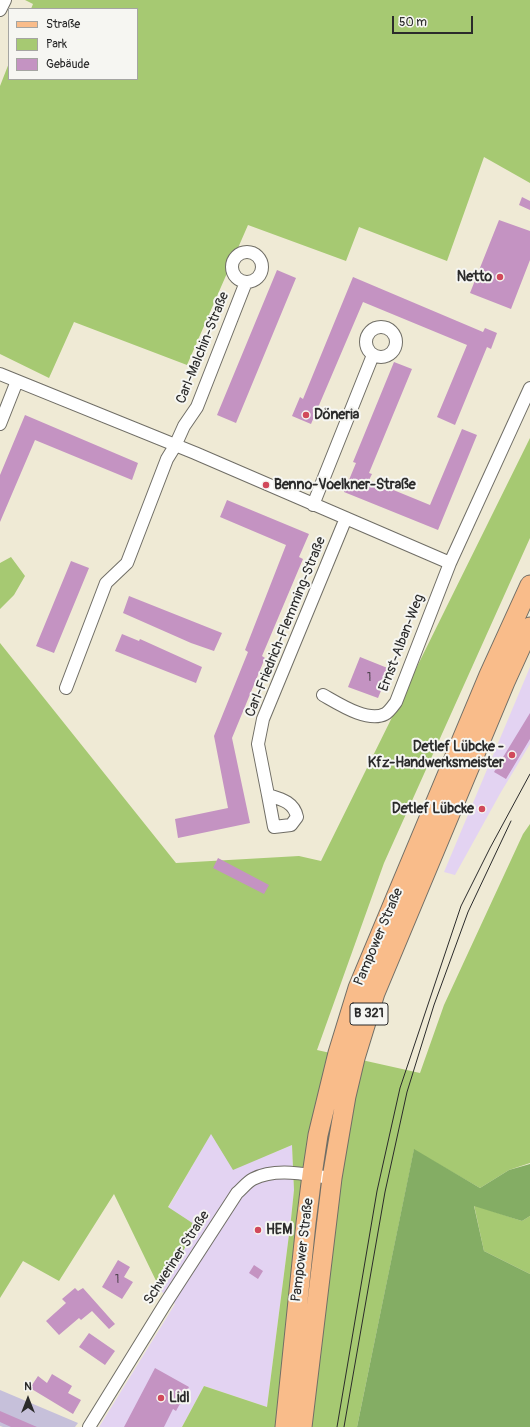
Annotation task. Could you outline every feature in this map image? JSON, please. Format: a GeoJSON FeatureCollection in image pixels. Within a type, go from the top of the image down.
{"type":"FeatureCollection","features":[{"type":"Feature","properties":{"kind":"main road","name":"Pampower Straße"},"geometry":{"type":"LineString","coordinates":[[285,1427],[312,1176],[328,1093],[358,988],[489,675],[530,585]]}},
{"type":"Feature","properties":{"kind":"main road","name":"Pampower Straße"},"geometry":{"type":"LineString","coordinates":[[302,1427],[332,1178],[346,1096],[355,1058],[375,993],[505,682],[530,628]]}},
{"type":"Feature","properties":{"kind":"street"},"geometry":{"type":"LineString","coordinates":[[0,10],[5,0]]}},
{"type":"Feature","properties":{"kind":"street","name":"Carl-Malchin-Straße"},"geometry":{"type":"LineString","coordinates":[[66,688],[106,583],[127,563],[167,459],[184,426],[197,407],[246,282]]}},
{"type":"Feature","properties":{"kind":"street"},"geometry":{"type":"LineString","coordinates":[[313,505],[373,355]]}},
{"type":"Feature","properties":{"kind":"street"},"geometry":{"type":"LineString","coordinates":[[0,374],[175,446],[450,563],[530,388]]}},
{"type":"Feature","properties":{"kind":"street"},"geometry":{"type":"LineString","coordinates":[[0,424],[17,381]]}},
{"type":"Feature","properties":{"kind":"street","name":"Carl-Friedrich-Flemming-Straße"},"geometry":{"type":"LineString","coordinates":[[268,795],[258,744],[262,719],[346,518]]}},
{"type":"Feature","properties":{"kind":"street","name":"Ernst-Alban-Weg"},"geometry":{"type":"LineString","coordinates":[[323,695],[343,706],[369,716],[378,716],[387,713],[396,702],[450,563]]}},
{"type":"Feature","properties":{"kind":"street","name":"Schweriner Straße"},"geometry":{"type":"LineString","coordinates":[[89,1427],[162,1308],[237,1193],[252,1179],[269,1173],[286,1172],[332,1178]]}},
{"type":"Feature","properties":{"kind":"shaded area"},"geometry":{"type":"Polygon","coordinates":[[[530,667],[530,744],[501,792],[455,875],[444,872],[530,667]]]}},
{"type":"Feature","properties":{"kind":"shaded area"},"geometry":{"type":"Polygon","coordinates":[[[211,1133],[266,1156],[292,1145],[294,1190],[267,1407],[204,1386],[182,1427],[99,1427],[175,1304],[161,1291],[197,1226],[168,1208],[211,1133]]]}},
{"type":"Feature","properties":{"kind":"shaded area"},"geometry":{"type":"Polygon","coordinates":[[[0,1390],[78,1423],[75,1427],[0,1426],[0,1390]]]}},
{"type":"Feature","properties":{"kind":"green space"},"geometry":{"type":"Polygon","coordinates":[[[25,0],[530,0],[530,183],[484,157],[447,261],[359,227],[346,261],[248,225],[187,365],[74,322],[49,378],[0,354],[0,86],[8,66],[8,80],[138,80],[138,8],[31,8],[33,4],[25,0]]]}},
{"type":"Feature","properties":{"kind":"green space"},"geometry":{"type":"Polygon","coordinates":[[[530,438],[530,538],[384,863],[317,1050],[420,1073],[444,1005],[523,834],[530,824],[530,1163],[509,1170],[480,1188],[414,1150],[357,1427],[182,1427],[204,1386],[267,1407],[294,1190],[292,1145],[233,1170],[211,1134],[168,1207],[197,1226],[161,1291],[114,1194],[59,1281],[23,1261],[0,1298],[0,643],[176,863],[299,856],[321,861],[530,438]]]}},
{"type":"Feature","properties":{"kind":"green space"},"geometry":{"type":"Polygon","coordinates":[[[11,557],[25,576],[14,595],[0,609],[0,563],[11,557]]]}},
{"type":"Feature","properties":{"kind":"green space"},"geometry":{"type":"Polygon","coordinates":[[[414,1149],[480,1188],[509,1170],[530,1164],[530,1216],[522,1221],[474,1206],[484,1251],[530,1274],[530,1427],[357,1427],[414,1149]]]}},
{"type":"Feature","properties":{"kind":"green space"},"geometry":{"type":"Polygon","coordinates":[[[474,1205],[522,1221],[530,1216],[530,1274],[484,1251],[474,1205]]]}},
{"type":"Feature","properties":{"kind":"building"},"geometry":{"type":"Polygon","coordinates":[[[522,197],[530,201],[530,210],[519,205],[522,197]]]}},
{"type":"Feature","properties":{"kind":"building","name":"Netto"},"geometry":{"type":"Polygon","coordinates":[[[499,220],[530,231],[530,260],[511,309],[470,293],[499,220]]]}},
{"type":"Feature","properties":{"kind":"building"},"geometry":{"type":"Polygon","coordinates":[[[277,270],[296,278],[236,423],[217,415],[277,270]]]}},
{"type":"Feature","properties":{"kind":"building"},"geometry":{"type":"Polygon","coordinates":[[[353,277],[483,332],[485,328],[497,333],[491,349],[487,347],[455,425],[437,417],[467,345],[363,302],[311,424],[292,416],[300,397],[303,399],[353,277]]]}},
{"type":"Feature","properties":{"kind":"building"},"geometry":{"type":"Polygon","coordinates":[[[394,362],[412,369],[369,473],[372,474],[369,480],[430,505],[462,429],[477,435],[438,530],[344,492],[356,463],[353,462],[394,362]]]}},
{"type":"Feature","properties":{"kind":"building"},"geometry":{"type":"Polygon","coordinates":[[[25,415],[138,463],[132,480],[35,440],[0,522],[0,475],[25,415]]]}},
{"type":"Feature","properties":{"kind":"building"},"geometry":{"type":"Polygon","coordinates":[[[227,500],[309,534],[299,557],[303,559],[262,656],[265,658],[232,738],[250,823],[178,838],[175,819],[228,808],[214,736],[248,652],[245,650],[286,545],[220,517],[227,500]]]}},
{"type":"Feature","properties":{"kind":"building"},"geometry":{"type":"Polygon","coordinates":[[[71,561],[89,568],[54,653],[36,646],[71,561]]]}},
{"type":"Feature","properties":{"kind":"building"},"geometry":{"type":"Polygon","coordinates":[[[129,596],[222,633],[214,651],[191,643],[123,613],[129,596]]]}},
{"type":"Feature","properties":{"kind":"building"},"geometry":{"type":"Polygon","coordinates":[[[122,634],[139,641],[140,639],[202,667],[196,683],[115,651],[122,634]]]}},
{"type":"Feature","properties":{"kind":"building"},"geometry":{"type":"Polygon","coordinates":[[[360,657],[390,669],[378,698],[348,687],[360,657]]]}},
{"type":"Feature","properties":{"kind":"building","name":"Detlef Lübcke - Kfz-Handwerksmeister"},"geometry":{"type":"Polygon","coordinates":[[[530,713],[530,739],[506,779],[494,772],[530,713]]]}},
{"type":"Feature","properties":{"kind":"building"},"geometry":{"type":"Polygon","coordinates":[[[218,858],[269,885],[264,894],[213,868],[218,858]]]}},
{"type":"Feature","properties":{"kind":"building"},"geometry":{"type":"Polygon","coordinates":[[[118,1260],[130,1267],[124,1277],[133,1282],[122,1299],[102,1287],[118,1260]]]}},
{"type":"Feature","properties":{"kind":"building"},"geometry":{"type":"Polygon","coordinates":[[[254,1265],[263,1271],[258,1279],[249,1273],[254,1265]]]}},
{"type":"Feature","properties":{"kind":"building"},"geometry":{"type":"Polygon","coordinates":[[[75,1288],[78,1291],[83,1288],[115,1324],[109,1329],[92,1311],[81,1320],[79,1318],[59,1335],[46,1321],[66,1303],[62,1299],[75,1288]]]}},
{"type":"Feature","properties":{"kind":"building"},"geometry":{"type":"Polygon","coordinates":[[[89,1333],[115,1351],[105,1365],[79,1347],[89,1333]]]}},
{"type":"Feature","properties":{"kind":"building","name":"Lidl"},"geometry":{"type":"Polygon","coordinates":[[[155,1368],[189,1387],[176,1411],[173,1409],[164,1427],[124,1427],[155,1368]]]}},
{"type":"Feature","properties":{"kind":"building"},"geometry":{"type":"Polygon","coordinates":[[[52,1374],[72,1386],[68,1393],[81,1400],[73,1414],[30,1388],[38,1376],[47,1383],[52,1374]]]}},
{"type":"Feature","properties":{"kind":"building"},"geometry":{"type":"Polygon","coordinates":[[[0,1411],[37,1427],[11,1427],[0,1422],[0,1411]]]}},
{"type":"Feature","properties":{"kind":"tram line"},"geometry":{"type":"LineString","coordinates":[[337,1427],[377,1191],[400,1088],[461,906],[530,774]]}},
{"type":"Feature","properties":{"kind":"tram line"},"geometry":{"type":"LineString","coordinates":[[344,1427],[385,1192],[407,1092],[434,1005],[468,912],[511,821]]}},
{"type":"Feature","properties":{"kind":"place","name":"Netto"},"geometry":{"type":"Point","coordinates":[500,277]}},
{"type":"Feature","properties":{"kind":"place","name":"Döneria"},"geometry":{"type":"Point","coordinates":[306,415]}},
{"type":"Feature","properties":{"kind":"place","name":"Benno-Voelkner-Straße"},"geometry":{"type":"Point","coordinates":[266,485]}},
{"type":"Feature","properties":{"kind":"place","name":"Detlef Lübcke - Kfz-Handwerksmeister"},"geometry":{"type":"Point","coordinates":[512,755]}},
{"type":"Feature","properties":{"kind":"place","name":"Detlef Lübcke"},"geometry":{"type":"Point","coordinates":[482,809]}},
{"type":"Feature","properties":{"kind":"place","name":"HEM"},"geometry":{"type":"Point","coordinates":[258,1230]}},
{"type":"Feature","properties":{"kind":"place","name":"Lidl"},"geometry":{"type":"Point","coordinates":[161,1398]}}]}
